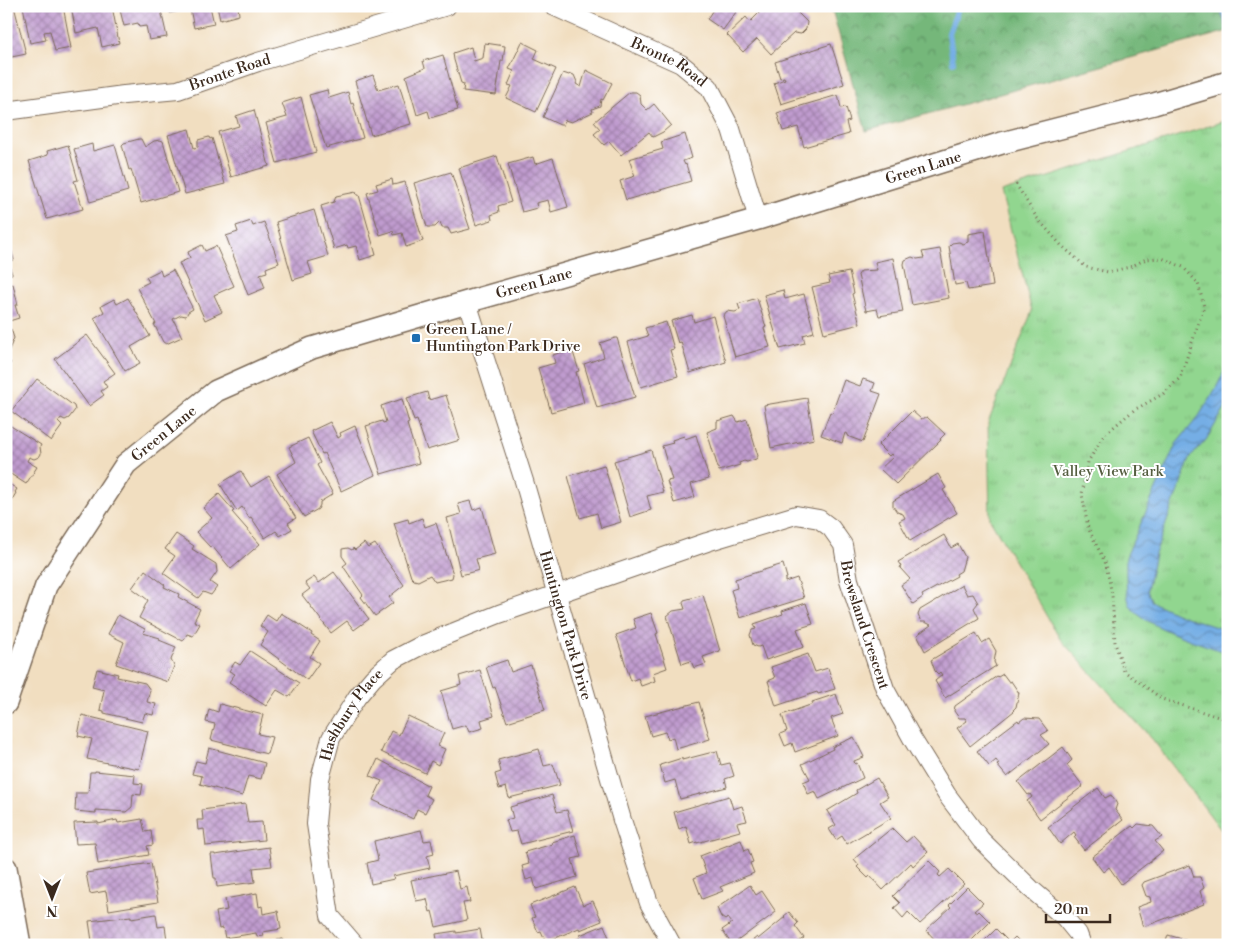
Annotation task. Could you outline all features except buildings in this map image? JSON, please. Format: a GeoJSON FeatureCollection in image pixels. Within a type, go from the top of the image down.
{"type":"FeatureCollection","features":[{"type":"Feature","properties":{"kind":"street","name":"Bronte Road"},"geometry":{"type":"LineString","coordinates":[[6,110],[178,90],[258,62],[447,6]]}},
{"type":"Feature","properties":{"kind":"street","name":"Bronte Road"},"geometry":{"type":"LineString","coordinates":[[553,6],[681,64],[710,87],[731,129],[758,218]]}},
{"type":"Feature","properties":{"kind":"street","name":"Green Lane"},"geometry":{"type":"LineString","coordinates":[[6,703],[46,586],[126,464],[216,390],[312,348],[758,218],[1002,143],[1154,104],[1228,82]]}},
{"type":"Feature","properties":{"kind":"street","name":"Huntington Park Drive"},"geometry":{"type":"LineString","coordinates":[[467,302],[521,472],[622,820],[649,904],[672,945]]}},
{"type":"Feature","properties":{"kind":"street","name":"Brewsland Crescent"},"geometry":{"type":"LineString","coordinates":[[556,593],[707,542],[796,515],[819,519],[831,528],[844,545],[849,580],[885,689],[913,740],[947,795],[981,840],[1031,889],[1065,918],[1078,934],[1082,945]]}},
{"type":"Feature","properties":{"kind":"street","name":"Hashbury Place"},"geometry":{"type":"LineString","coordinates":[[355,945],[330,916],[316,824],[320,779],[331,738],[357,697],[393,660],[422,644],[556,593]]}},
{"type":"Feature","properties":{"kind":"street"},"geometry":{"type":"LineString","coordinates":[[6,868],[20,945]]}},
{"type":"Feature","properties":{"kind":"path"},"geometry":{"type":"LineString","coordinates":[[1016,184],[1037,218],[1061,245],[1086,266],[1108,272],[1130,267],[1146,259],[1162,258],[1183,266],[1198,283],[1204,307],[1180,378],[1163,394],[1134,410],[1104,435],[1088,462],[1082,494],[1088,528],[1106,564],[1112,595],[1115,643],[1124,671],[1162,699],[1228,720]]}},
{"type":"Feature","properties":{"kind":"green space"},"geometry":{"type":"Polygon","coordinates":[[[831,6],[1228,6],[1228,31],[866,131],[831,6]]]}},
{"type":"Feature","properties":{"kind":"green space","name":"Valley View Park"},"geometry":{"type":"Polygon","coordinates":[[[1228,120],[1228,839],[1153,740],[1060,639],[990,519],[988,423],[1032,311],[1001,192],[1228,120]]]}},
{"type":"Feature","properties":{"kind":"water"},"geometry":{"type":"Polygon","coordinates":[[[1219,6],[1228,6],[1228,34],[1220,8],[1219,6]]]}},
{"type":"Feature","properties":{"kind":"water"},"geometry":{"type":"Polygon","coordinates":[[[1228,364],[1228,403],[1206,440],[1190,458],[1155,554],[1147,590],[1152,602],[1180,615],[1228,631],[1228,653],[1161,628],[1138,614],[1129,603],[1126,557],[1176,444],[1199,416],[1228,364]]]}},
{"type":"Feature","properties":{"kind":"waterway"},"geometry":{"type":"LineString","coordinates":[[953,62],[949,33],[959,6]]}},
{"type":"Feature","properties":{"kind":"place","name":"Green Lane / Huntington Park Drive"},"geometry":{"type":"Point","coordinates":[416,338]}}]}
